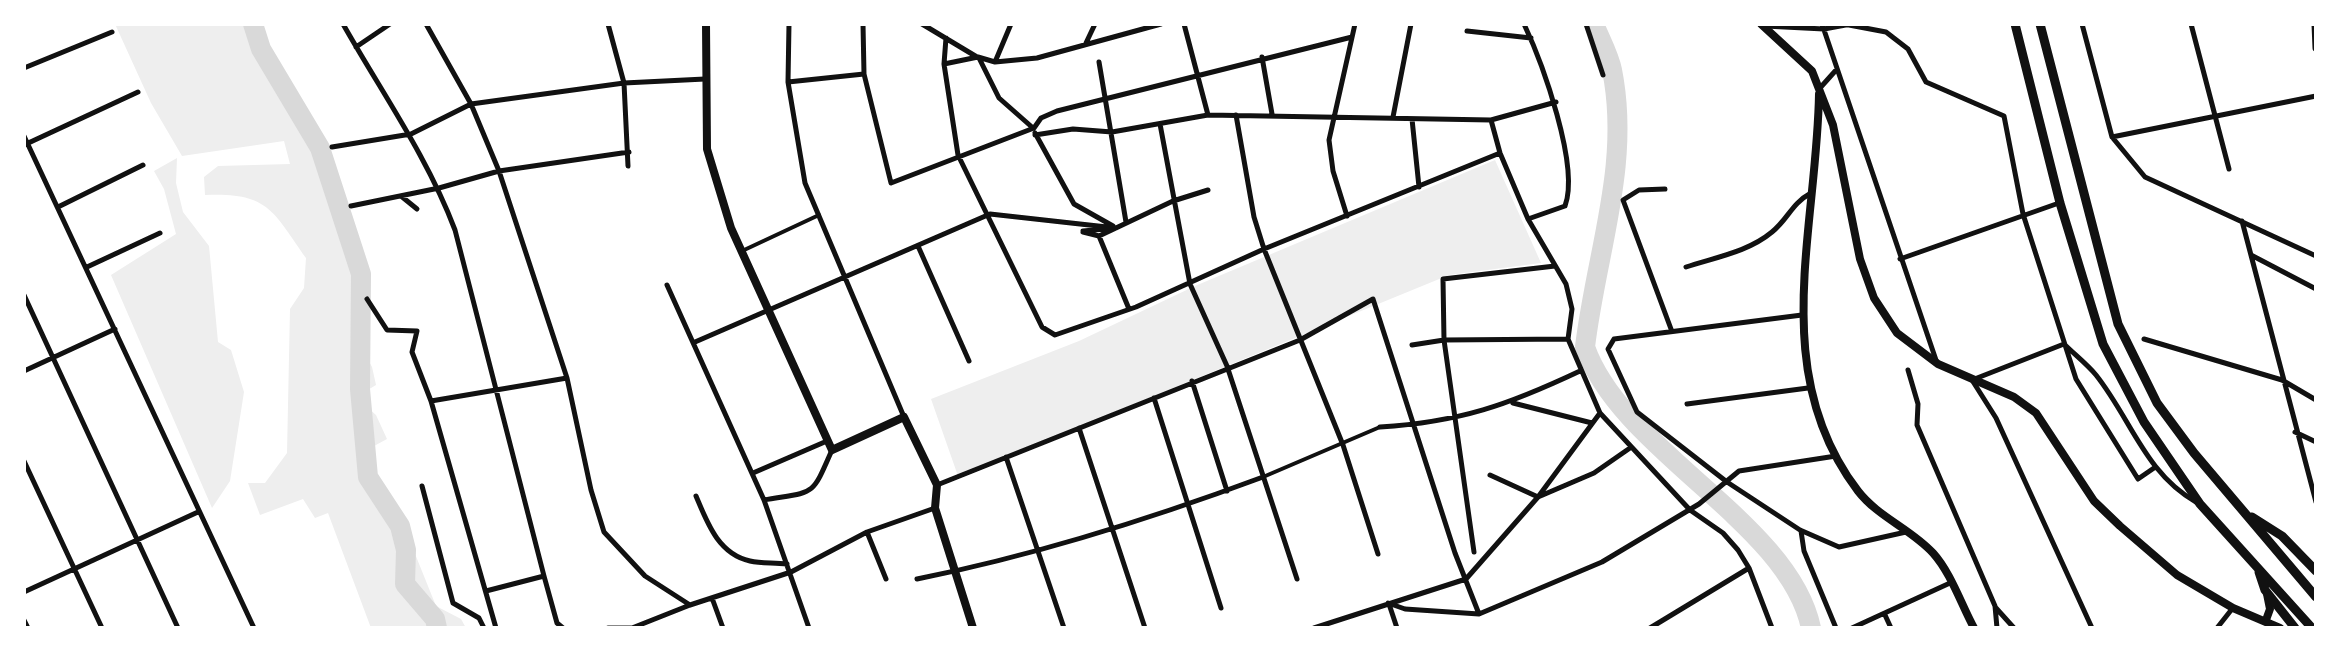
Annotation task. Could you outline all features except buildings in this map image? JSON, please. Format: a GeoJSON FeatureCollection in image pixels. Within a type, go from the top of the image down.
{"type":"FeatureCollection","features":[{"type":"Feature","properties":{"kind":"highway"},"geometry":{"type":"LineString","coordinates":[[2015,24],[2060,203],[2103,344],[2144,422],[2200,504],[2312,628]]}},
{"type":"Feature","properties":{"kind":"highway"},"geometry":{"type":"LineString","coordinates":[[2040,24],[2118,324],[2157,403],[2244,513],[2316,597]]}},
{"type":"Feature","properties":{"kind":"highway"},"geometry":{"type":"LineString","coordinates":[[2244,513],[2282,536],[2316,571]]}},
{"type":"Feature","properties":{"kind":"highway"},"geometry":{"type":"LineString","coordinates":[[2258,569],[2265,590],[2295,628]]}},
{"type":"Feature","properties":{"kind":"main road"},"geometry":{"type":"LineString","coordinates":[[706,24],[707,149],[742,251],[830,445],[904,417],[937,485],[935,508],[973,628]]}},
{"type":"Feature","properties":{"kind":"main road"},"geometry":{"type":"LineString","coordinates":[[1761,24],[1812,71],[1833,125],[1851,224],[1874,298],[1897,333],[1938,364],[2014,397],[2036,413],[2103,509],[2177,575],[2233,608],[2280,628]]}},
{"type":"Feature","properties":{"kind":"main road"},"geometry":{"type":"LineString","coordinates":[[1819,89],[1802,315],[1808,388],[1837,456],[1859,492],[1934,554],[1974,628]]}},
{"type":"Feature","properties":{"kind":"main road"},"geometry":{"type":"LineString","coordinates":[[2265,590],[2270,609],[2266,620]]}},
{"type":"Feature","properties":{"kind":"street"},"geometry":{"type":"LineString","coordinates":[[343,24],[411,134],[439,188],[455,230],[544,576],[557,623],[563,628]]}},
{"type":"Feature","properties":{"kind":"street"},"geometry":{"type":"LineString","coordinates":[[356,47],[390,24]]}},
{"type":"Feature","properties":{"kind":"street"},"geometry":{"type":"LineString","coordinates":[[426,24],[471,104],[499,171],[567,378],[591,490],[604,532],[645,576],[690,605]]}},
{"type":"Feature","properties":{"kind":"street"},"geometry":{"type":"LineString","coordinates":[[608,24],[624,83],[628,166]]}},
{"type":"Feature","properties":{"kind":"street"},"geometry":{"type":"LineString","coordinates":[[789,24],[788,82],[805,183],[904,417]]}},
{"type":"Feature","properties":{"kind":"street"},"geometry":{"type":"LineString","coordinates":[[863,24],[864,74],[891,183],[958,155],[1035,132],[1073,129],[1112,132],[1208,115],[1491,120],[1556,102]]}},
{"type":"Feature","properties":{"kind":"street"},"geometry":{"type":"LineString","coordinates":[[922,24],[978,57],[995,62],[1037,58],[1161,24]]}},
{"type":"Feature","properties":{"kind":"street"},"geometry":{"type":"LineString","coordinates":[[995,62],[1011,24]]}},
{"type":"Feature","properties":{"kind":"street"},"geometry":{"type":"LineString","coordinates":[[1086,43],[1095,24]]}},
{"type":"Feature","properties":{"kind":"street"},"geometry":{"type":"LineString","coordinates":[[1184,24],[1208,115]]}},
{"type":"Feature","properties":{"kind":"street"},"geometry":{"type":"LineString","coordinates":[[1347,216],[1333,171],[1329,140],[1355,24]]}},
{"type":"Feature","properties":{"kind":"street"},"geometry":{"type":"LineString","coordinates":[[1393,117],[1411,24]]}},
{"type":"Feature","properties":{"kind":"street"},"geometry":{"type":"LineString","coordinates":[[1524,24],[1556,102],[1568,199],[1560,210],[1528,219]]}},
{"type":"Feature","properties":{"kind":"street"},"geometry":{"type":"LineString","coordinates":[[1586,24],[1603,75]]}},
{"type":"Feature","properties":{"kind":"street"},"geometry":{"type":"LineString","coordinates":[[1761,24],[1823,27],[1850,24],[1886,32],[1908,49],[1926,82],[2004,116],[2023,214],[2076,379],[2138,479],[2154,468]]}},
{"type":"Feature","properties":{"kind":"street"},"geometry":{"type":"LineString","coordinates":[[2082,24],[2112,137],[2145,177],[2316,256]]}},
{"type":"Feature","properties":{"kind":"street"},"geometry":{"type":"LineString","coordinates":[[2191,24],[2229,169]]}},
{"type":"Feature","properties":{"kind":"street"},"geometry":{"type":"LineString","coordinates":[[2315,24],[2316,48]]}},
{"type":"Feature","properties":{"kind":"street"},"geometry":{"type":"LineString","coordinates":[[1823,27],[1938,364]]}},
{"type":"Feature","properties":{"kind":"street"},"geometry":{"type":"LineString","coordinates":[[1467,31],[1531,38]]}},
{"type":"Feature","properties":{"kind":"street"},"geometry":{"type":"LineString","coordinates":[[24,68],[112,32]]}},
{"type":"Feature","properties":{"kind":"street"},"geometry":{"type":"LineString","coordinates":[[1035,132],[1041,118],[1057,111],[1262,57],[1352,37]]}},
{"type":"Feature","properties":{"kind":"street"},"geometry":{"type":"LineString","coordinates":[[946,38],[944,64],[958,155],[990,214],[1042,327],[1055,335],[1129,309],[1264,249],[1500,153]]}},
{"type":"Feature","properties":{"kind":"street"},"geometry":{"type":"LineString","coordinates":[[944,64],[978,57]]}},
{"type":"Feature","properties":{"kind":"street"},"geometry":{"type":"LineString","coordinates":[[978,57],[999,98],[1035,132],[1074,204],[1116,228]]}},
{"type":"Feature","properties":{"kind":"street"},"geometry":{"type":"LineString","coordinates":[[1262,57],[1272,114]]}},
{"type":"Feature","properties":{"kind":"street"},"geometry":{"type":"LineString","coordinates":[[1099,62],[1126,222]]}},
{"type":"Feature","properties":{"kind":"street"},"geometry":{"type":"LineString","coordinates":[[1819,89],[1837,69]]}},
{"type":"Feature","properties":{"kind":"street"},"geometry":{"type":"LineString","coordinates":[[788,82],[864,74]]}},
{"type":"Feature","properties":{"kind":"street"},"geometry":{"type":"LineString","coordinates":[[332,147],[411,134],[471,104],[624,83],[706,79]]}},
{"type":"Feature","properties":{"kind":"street"},"geometry":{"type":"LineString","coordinates":[[26,144],[138,92]]}},
{"type":"Feature","properties":{"kind":"street"},"geometry":{"type":"LineString","coordinates":[[2112,137],[2316,96]]}},
{"type":"Feature","properties":{"kind":"street"},"geometry":{"type":"LineString","coordinates":[[1236,115],[1254,217],[1264,249],[1343,445],[1378,554]]}},
{"type":"Feature","properties":{"kind":"street"},"geometry":{"type":"LineString","coordinates":[[1412,119],[1419,187]]}},
{"type":"Feature","properties":{"kind":"street"},"geometry":{"type":"LineString","coordinates":[[1491,120],[1500,153],[1528,219],[1566,284],[1572,309],[1568,339],[1600,413],[1690,510],[1723,533],[1749,568],[1772,628]]}},
{"type":"Feature","properties":{"kind":"street"},"geometry":{"type":"LineString","coordinates":[[1160,124],[1190,284],[1227,366],[1297,579]]}},
{"type":"Feature","properties":{"kind":"street"},"geometry":{"type":"LineString","coordinates":[[24,136],[254,628]]}},
{"type":"Feature","properties":{"kind":"street"},"geometry":{"type":"LineString","coordinates":[[351,206],[439,188],[499,171],[629,152]]}},
{"type":"Feature","properties":{"kind":"street"},"geometry":{"type":"LineString","coordinates":[[58,207],[143,165]]}},
{"type":"Feature","properties":{"kind":"street"},"geometry":{"type":"LineString","coordinates":[[1665,189],[1639,190],[1623,200],[1671,329]]}},
{"type":"Feature","properties":{"kind":"street"},"geometry":{"type":"LineString","coordinates":[[1116,228],[1083,231],[1099,236],[1116,228],[1126,222],[1173,201],[1208,190]]}},
{"type":"Feature","properties":{"kind":"street"},"geometry":{"type":"LineString","coordinates":[[1686,267],[1752,247],[1776,229],[1795,201],[1812,192]]}},
{"type":"Feature","properties":{"kind":"street"},"geometry":{"type":"LineString","coordinates":[[401,196],[417,209]]}},
{"type":"Feature","properties":{"kind":"street"},"geometry":{"type":"LineString","coordinates":[[1900,259],[2060,203]]}},
{"type":"Feature","properties":{"kind":"street"},"geometry":{"type":"LineString","coordinates":[[695,342],[990,214],[1116,228]]}},
{"type":"Feature","properties":{"kind":"street"},"geometry":{"type":"LineString","coordinates":[[742,251],[819,215]]}},
{"type":"Feature","properties":{"kind":"street"},"geometry":{"type":"LineString","coordinates":[[2242,220],[2295,432],[2316,502]]}},
{"type":"Feature","properties":{"kind":"street"},"geometry":{"type":"LineString","coordinates":[[87,267],[160,233]]}},
{"type":"Feature","properties":{"kind":"street"},"geometry":{"type":"LineString","coordinates":[[1099,236],[1129,309]]}},
{"type":"Feature","properties":{"kind":"street"},"geometry":{"type":"LineString","coordinates":[[918,246],[969,361]]}},
{"type":"Feature","properties":{"kind":"street"},"geometry":{"type":"LineString","coordinates":[[2251,255],[2316,289]]}},
{"type":"Feature","properties":{"kind":"street"},"geometry":{"type":"LineString","coordinates":[[1474,552],[1444,340],[1443,279],[1555,266]]}},
{"type":"Feature","properties":{"kind":"street"},"geometry":{"type":"LineString","coordinates":[[667,285],[753,473],[809,628]]}},
{"type":"Feature","properties":{"kind":"street"},"geometry":{"type":"LineString","coordinates":[[24,295],[178,628]]}},
{"type":"Feature","properties":{"kind":"street"},"geometry":{"type":"LineString","coordinates":[[367,299],[387,330],[417,331],[412,352],[431,401],[496,628]]}},
{"type":"Feature","properties":{"kind":"street"},"geometry":{"type":"LineString","coordinates":[[937,485],[1227,366],[1300,340],[1373,299],[1412,425],[1479,614]]}},
{"type":"Feature","properties":{"kind":"street"},"geometry":{"type":"LineString","coordinates":[[1802,315],[1671,329],[1614,339],[1608,349],[1637,412],[1727,482],[1800,530],[1839,547],[1906,532]]}},
{"type":"Feature","properties":{"kind":"street"},"geometry":{"type":"LineString","coordinates":[[24,371],[115,329]]}},
{"type":"Feature","properties":{"kind":"street"},"geometry":{"type":"LineString","coordinates":[[1412,345],[1444,340],[1568,339]]}},
{"type":"Feature","properties":{"kind":"street"},"geometry":{"type":"LineString","coordinates":[[2144,339],[2282,380],[2316,400]]}},
{"type":"Feature","properties":{"kind":"street"},"geometry":{"type":"LineString","coordinates":[[2064,344],[1972,380],[1996,418],[2092,628]]}},
{"type":"Feature","properties":{"kind":"street"},"geometry":{"type":"LineString","coordinates":[[2064,344],[2095,374],[2154,468],[2179,493],[2200,504]]}},
{"type":"Feature","properties":{"kind":"street"},"geometry":{"type":"LineString","coordinates":[[1908,370],[1918,404],[1917,425],[1995,606],[2014,628]]}},
{"type":"Feature","properties":{"kind":"street"},"geometry":{"type":"LineString","coordinates":[[917,579],[1035,549],[1189,504],[1343,445],[1380,427],[1456,419],[1513,403],[1580,371]]}},
{"type":"Feature","properties":{"kind":"street"},"geometry":{"type":"LineString","coordinates":[[431,401],[567,378]]}},
{"type":"Feature","properties":{"kind":"street"},"geometry":{"type":"LineString","coordinates":[[1192,381],[1227,491]]}},
{"type":"Feature","properties":{"kind":"street"},"geometry":{"type":"LineString","coordinates":[[1687,404],[1808,388]]}},
{"type":"Feature","properties":{"kind":"street"},"geometry":{"type":"LineString","coordinates":[[1154,398],[1221,608]]}},
{"type":"Feature","properties":{"kind":"street"},"geometry":{"type":"LineString","coordinates":[[1513,403],[1592,423]]}},
{"type":"Feature","properties":{"kind":"street"},"geometry":{"type":"LineString","coordinates":[[1314,628],[1466,579],[1538,497],[1600,413]]}},
{"type":"Feature","properties":{"kind":"street"},"geometry":{"type":"LineString","coordinates":[[1079,428],[1145,628]]}},
{"type":"Feature","properties":{"kind":"street"},"geometry":{"type":"LineString","coordinates":[[2295,432],[2316,442]]}},
{"type":"Feature","properties":{"kind":"street"},"geometry":{"type":"LineString","coordinates":[[753,473],[830,445]]}},
{"type":"Feature","properties":{"kind":"street"},"geometry":{"type":"LineString","coordinates":[[764,500],[807,493],[816,487],[830,445]]}},
{"type":"Feature","properties":{"kind":"street"},"geometry":{"type":"LineString","coordinates":[[1490,475],[1538,497],[1594,473],[1630,448]]}},
{"type":"Feature","properties":{"kind":"street"},"geometry":{"type":"LineString","coordinates":[[1388,603],[1405,609],[1479,614],[1602,562],[1690,510],[1739,471],[1837,456]]}},
{"type":"Feature","properties":{"kind":"street"},"geometry":{"type":"LineString","coordinates":[[1006,457],[1064,628]]}},
{"type":"Feature","properties":{"kind":"street"},"geometry":{"type":"LineString","coordinates":[[24,461],[102,628]]}},
{"type":"Feature","properties":{"kind":"street"},"geometry":{"type":"LineString","coordinates":[[422,486],[453,603],[479,618],[484,628]]}},
{"type":"Feature","properties":{"kind":"street"},"geometry":{"type":"LineString","coordinates":[[696,496],[712,531],[729,552],[747,560],[788,565]]}},
{"type":"Feature","properties":{"kind":"street"},"geometry":{"type":"LineString","coordinates":[[608,628],[633,628],[690,605],[791,572],[867,532],[935,508]]}},
{"type":"Feature","properties":{"kind":"street"},"geometry":{"type":"LineString","coordinates":[[24,592],[198,512]]}},
{"type":"Feature","properties":{"kind":"street"},"geometry":{"type":"LineString","coordinates":[[1800,530],[1804,551],[1836,628]]}},
{"type":"Feature","properties":{"kind":"street"},"geometry":{"type":"LineString","coordinates":[[867,532],[886,579]]}},
{"type":"Feature","properties":{"kind":"street"},"geometry":{"type":"LineString","coordinates":[[1650,628],[1749,568]]}},
{"type":"Feature","properties":{"kind":"street"},"geometry":{"type":"LineString","coordinates":[[486,591],[544,576]]}},
{"type":"Feature","properties":{"kind":"street"},"geometry":{"type":"LineString","coordinates":[[1852,628],[1950,583]]}},
{"type":"Feature","properties":{"kind":"street"},"geometry":{"type":"LineString","coordinates":[[712,598],[723,628]]}},
{"type":"Feature","properties":{"kind":"street"},"geometry":{"type":"LineString","coordinates":[[1388,603],[1397,628]]}},
{"type":"Feature","properties":{"kind":"street"},"geometry":{"type":"LineString","coordinates":[[1995,606],[1997,628]]}},
{"type":"Feature","properties":{"kind":"street"},"geometry":{"type":"LineString","coordinates":[[2217,628],[2233,608]]}},
{"type":"Feature","properties":{"kind":"street"},"geometry":{"type":"LineString","coordinates":[[1885,615],[1891,628]]}},
{"type":"Feature","properties":{"kind":"street"},"geometry":{"type":"LineString","coordinates":[[24,620],[28,628]]}},
{"type":"Feature","properties":{"kind":"shaded area"},"geometry":{"type":"Polygon","coordinates":[[[115,24],[255,24],[247,29],[271,75],[313,132],[332,203],[353,263],[351,327],[372,367],[376,385],[366,391],[366,406],[376,415],[387,439],[363,452],[372,476],[403,524],[436,606],[461,619],[466,628],[371,628],[328,513],[315,518],[303,499],[260,515],[248,483],[265,483],[287,453],[290,309],[304,288],[306,258],[267,208],[243,197],[205,195],[204,177],[218,166],[290,164],[284,141],[182,156],[151,103],[115,24]]]}},
{"type":"Feature","properties":{"kind":"shaded area"},"geometry":{"type":"Polygon","coordinates":[[[177,158],[176,183],[183,212],[209,246],[218,342],[231,350],[244,392],[230,481],[212,508],[111,275],[176,234],[164,189],[154,171],[177,158]]]}},
{"type":"Feature","properties":{"kind":"shaded area"},"geometry":{"type":"Polygon","coordinates":[[[1495,160],[1541,263],[1449,275],[958,476],[931,399],[1079,341],[1195,286],[1495,160]]]}},
{"type":"Feature","properties":{"kind":"waterway"},"geometry":{"type":"LineString","coordinates":[[253,24],[261,49],[320,148],[361,274],[360,389],[368,477],[400,526],[406,550],[405,584],[435,619],[437,628]]}},
{"type":"Feature","properties":{"kind":"waterway"},"geometry":{"type":"LineString","coordinates":[[1594,24],[1612,70],[1617,105],[1617,140],[1610,209],[1585,347],[1604,385],[1633,420],[1772,554],[1796,590],[1811,628]]}}]}
